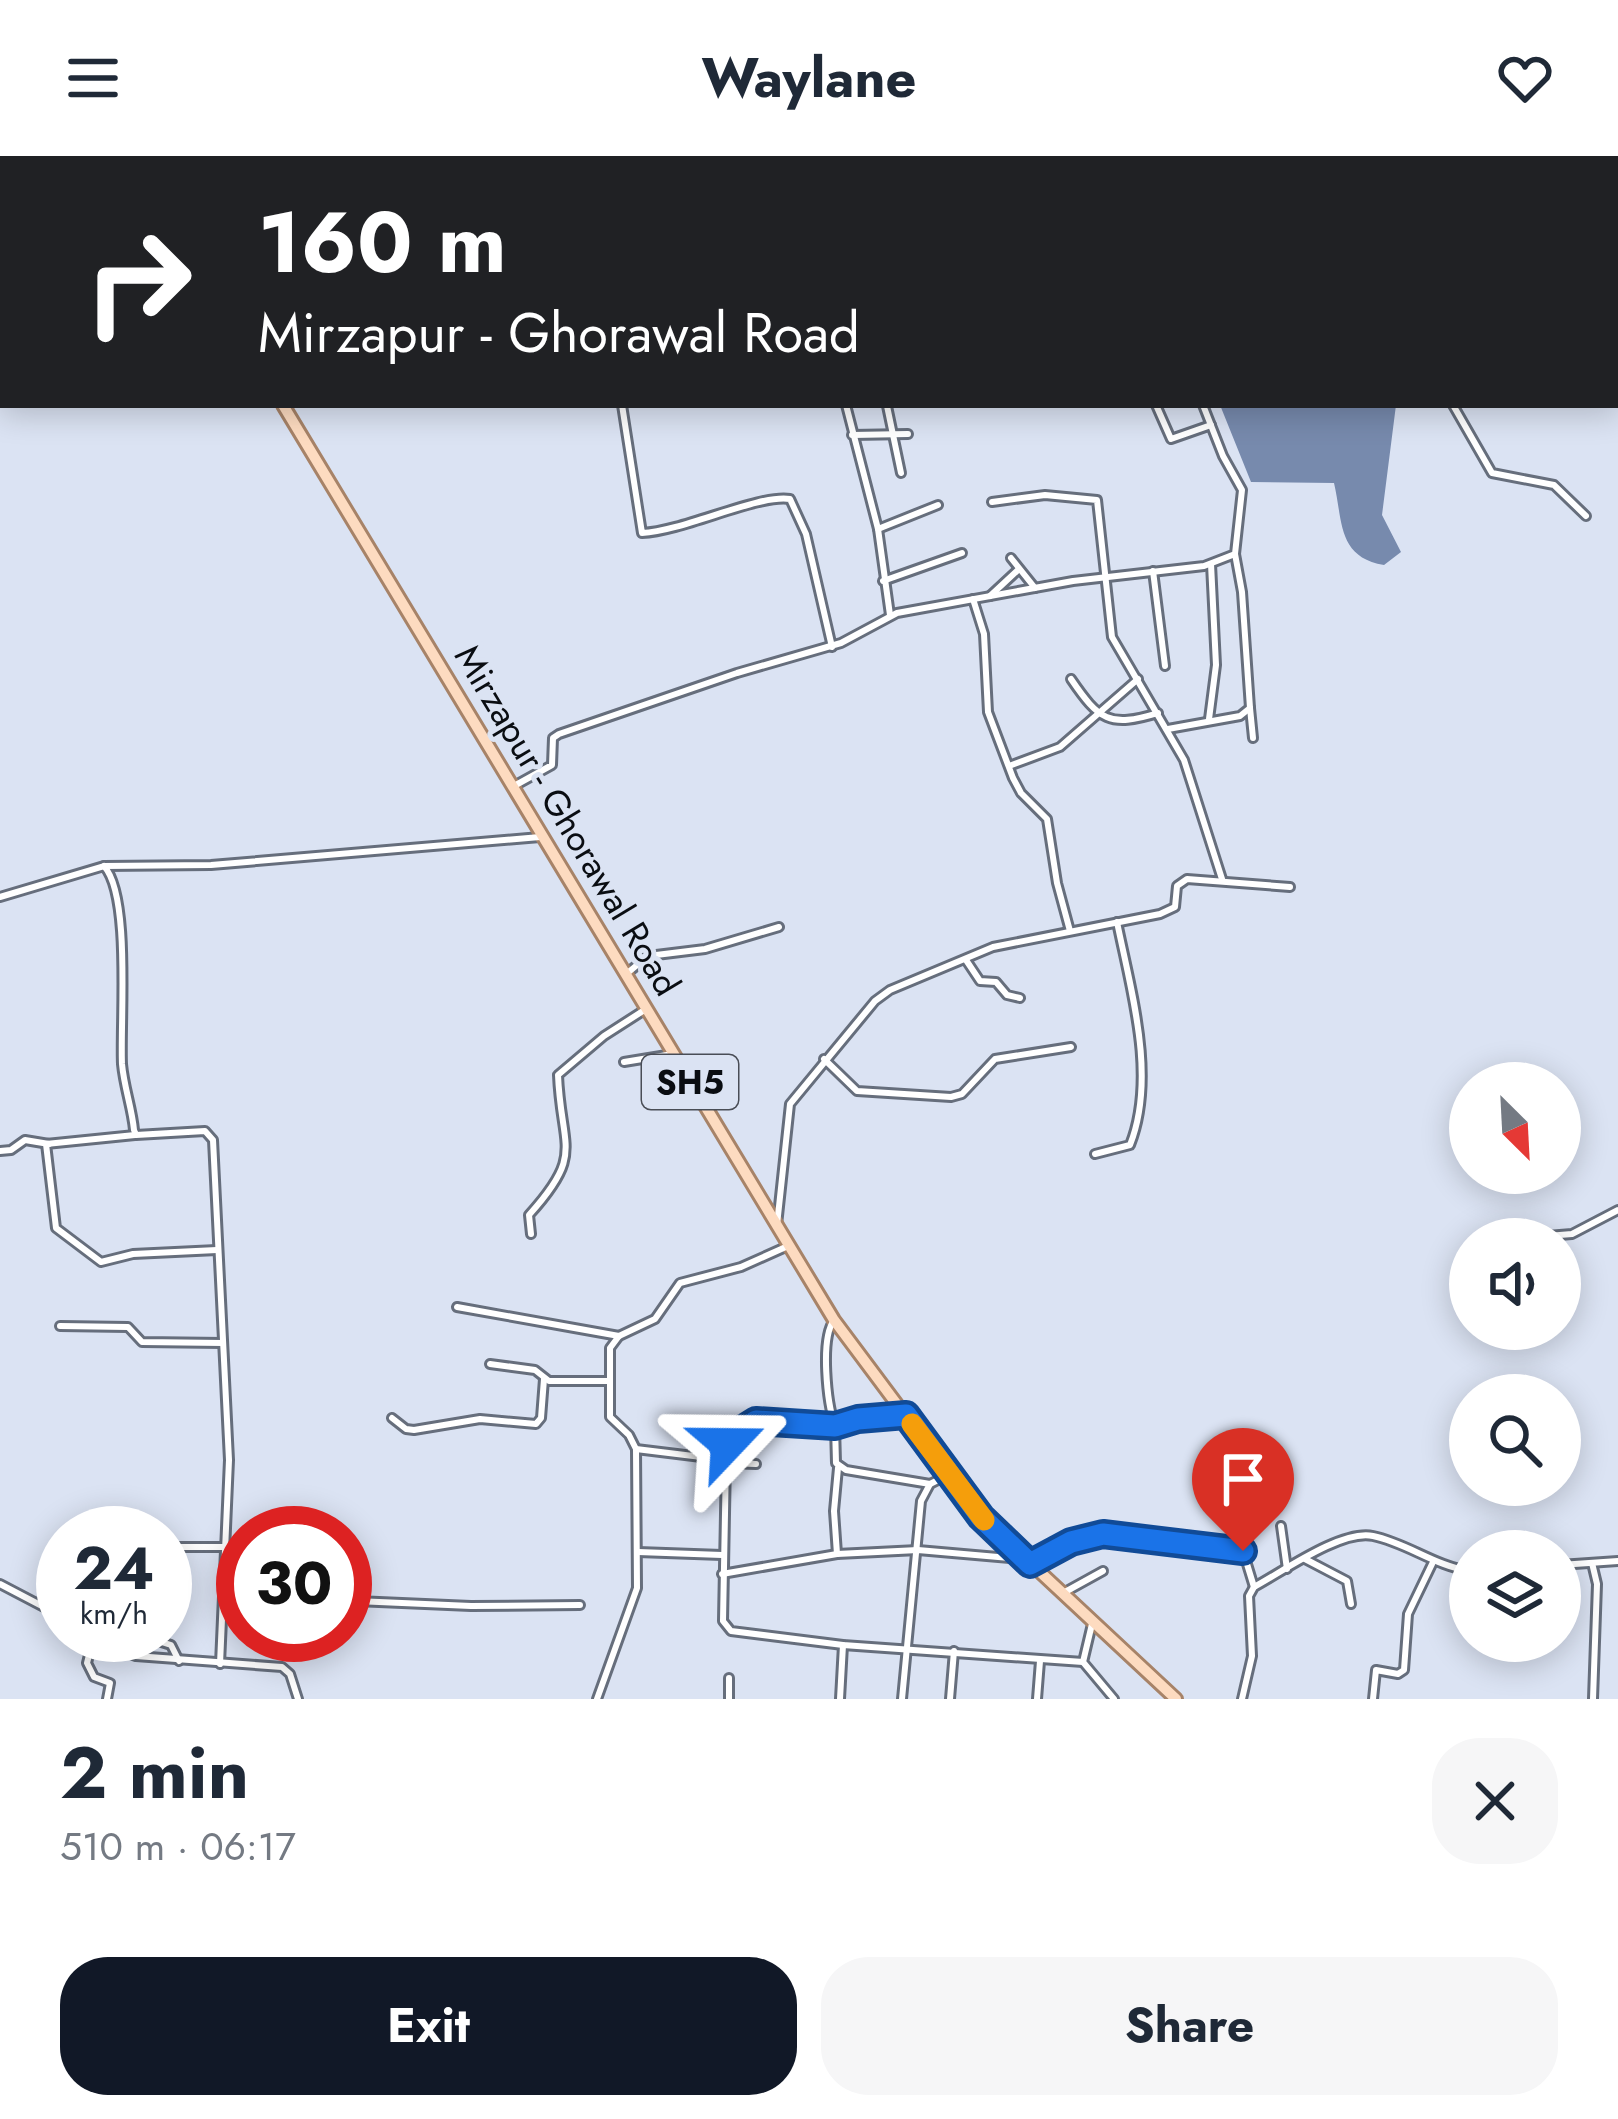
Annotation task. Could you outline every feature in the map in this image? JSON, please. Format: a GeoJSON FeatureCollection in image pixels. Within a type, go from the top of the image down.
{"type":"FeatureCollection","features":[{"type":"Feature","properties":{"kind":"main road","name":"Mirzapur - Ghorawal Road"},"geometry":{"type":"LineString","coordinates":[[285,408],[833,1320],[981,1517],[1176,1699]]}},
{"type":"Feature","properties":{"kind":"street"},"geometry":{"type":"LineString","coordinates":[[622,408],[643,533],[773,499],[790,499],[806,534],[832,647]]}},
{"type":"Feature","properties":{"kind":"street"},"geometry":{"type":"LineString","coordinates":[[847,408],[878,529],[890,615]]}},
{"type":"Feature","properties":{"kind":"street"},"geometry":{"type":"LineString","coordinates":[[887,408],[901,473]]}},
{"type":"Feature","properties":{"kind":"street"},"geometry":{"type":"LineString","coordinates":[[1157,408],[1171,440],[1211,425]]}},
{"type":"Feature","properties":{"kind":"street"},"geometry":{"type":"LineString","coordinates":[[1204,408],[1244,496],[1235,554],[1253,738]]}},
{"type":"Feature","properties":{"kind":"street"},"geometry":{"type":"LineString","coordinates":[[1455,408],[1492,473],[1554,485],[1586,516]]}},
{"type":"Feature","properties":{"kind":"street"},"geometry":{"type":"LineString","coordinates":[[852,435],[908,434]]}},
{"type":"Feature","properties":{"kind":"street"},"geometry":{"type":"LineString","coordinates":[[992,502],[1045,495],[1094,498],[1100,507],[1102,577],[1112,637],[1168,728],[1195,788],[1222,879]]}},
{"type":"Feature","properties":{"kind":"street"},"geometry":{"type":"LineString","coordinates":[[878,529],[938,505]]}},
{"type":"Feature","properties":{"kind":"street"},"geometry":{"type":"LineString","coordinates":[[883,581],[962,553]]}},
{"type":"Feature","properties":{"kind":"street"},"geometry":{"type":"LineString","coordinates":[[514,786],[550,766],[553,739],[559,734],[737,673],[832,647],[890,615],[1102,577],[1211,564],[1235,554]]}},
{"type":"Feature","properties":{"kind":"street"},"geometry":{"type":"LineString","coordinates":[[1011,558],[1035,588]]}},
{"type":"Feature","properties":{"kind":"street"},"geometry":{"type":"LineString","coordinates":[[1209,719],[1216,665],[1211,564]]}},
{"type":"Feature","properties":{"kind":"street"},"geometry":{"type":"LineString","coordinates":[[989,596],[1018,570]]}},
{"type":"Feature","properties":{"kind":"street"},"geometry":{"type":"LineString","coordinates":[[1153,571],[1165,667]]}},
{"type":"Feature","properties":{"kind":"street"},"geometry":{"type":"LineString","coordinates":[[973,599],[985,641],[988,712],[1021,793],[1047,819],[1070,931]]}},
{"type":"Feature","properties":{"kind":"street"},"geometry":{"type":"LineString","coordinates":[[1070,679],[1100,715],[1121,722],[1158,713]]}},
{"type":"Feature","properties":{"kind":"street"},"geometry":{"type":"LineString","coordinates":[[1008,766],[1060,746],[1138,679]]}},
{"type":"Feature","properties":{"kind":"street"},"geometry":{"type":"LineString","coordinates":[[1168,728],[1240,716],[1250,708]]}},
{"type":"Feature","properties":{"kind":"street"},"geometry":{"type":"LineString","coordinates":[[0,897],[104,866],[211,865],[544,837]]}},
{"type":"Feature","properties":{"kind":"street"},"geometry":{"type":"LineString","coordinates":[[104,866],[116,891],[124,1003],[122,1061],[126,1102],[136,1135]]}},
{"type":"Feature","properties":{"kind":"street"},"geometry":{"type":"LineString","coordinates":[[777,1226],[790,1104],[824,1059],[890,990],[993,947],[1160,914],[1175,907],[1180,882],[1222,879],[1290,886]]}},
{"type":"Feature","properties":{"kind":"street"},"geometry":{"type":"LineString","coordinates":[[1095,1154],[1130,1145],[1141,1084],[1118,922]]}},
{"type":"Feature","properties":{"kind":"street"},"geometry":{"type":"LineString","coordinates":[[626,975],[648,956],[705,949],[779,927]]}},
{"type":"Feature","properties":{"kind":"street"},"geometry":{"type":"LineString","coordinates":[[966,960],[980,981],[996,982],[1007,995],[1020,998]]}},
{"type":"Feature","properties":{"kind":"street"},"geometry":{"type":"LineString","coordinates":[[531,1234],[529,1215],[555,1186],[566,1164],[558,1075],[604,1036],[646,1009]]}},
{"type":"Feature","properties":{"kind":"street"},"geometry":{"type":"LineString","coordinates":[[824,1059],[857,1091],[951,1097],[962,1094],[994,1058],[1072,1047]]}},
{"type":"Feature","properties":{"kind":"street"},"geometry":{"type":"LineString","coordinates":[[624,1062],[673,1054]]}},
{"type":"Feature","properties":{"kind":"street"},"geometry":{"type":"LineString","coordinates":[[217,1250],[95,1260],[53,1225],[46,1144],[206,1131],[212,1136],[229,1460],[226,1506]]}},
{"type":"Feature","properties":{"kind":"street"},"geometry":{"type":"LineString","coordinates":[[0,1151],[29,1140],[52,1145]]}},
{"type":"Feature","properties":{"kind":"street"},"geometry":{"type":"LineString","coordinates":[[1581,1229],[1618,1210]]}},
{"type":"Feature","properties":{"kind":"street"},"geometry":{"type":"LineString","coordinates":[[597,1699],[637,1588],[636,1449],[628,1435],[612,1423],[610,1348],[619,1336],[655,1319],[680,1283],[741,1267],[788,1246]]}},
{"type":"Feature","properties":{"kind":"street"},"geometry":{"type":"LineString","coordinates":[[457,1307],[619,1336]]}},
{"type":"Feature","properties":{"kind":"street"},"geometry":{"type":"LineString","coordinates":[[833,1320],[826,1335],[838,1467],[837,1554]]}},
{"type":"Feature","properties":{"kind":"street"},"geometry":{"type":"LineString","coordinates":[[60,1326],[128,1327],[142,1342],[223,1342]]}},
{"type":"Feature","properties":{"kind":"street"},"geometry":{"type":"LineString","coordinates":[[490,1364],[535,1370],[544,1378],[608,1381]]}},
{"type":"Feature","properties":{"kind":"street"},"geometry":{"type":"LineString","coordinates":[[392,1418],[414,1430],[480,1419],[536,1424],[541,1418],[544,1378]]}},
{"type":"Feature","properties":{"kind":"street"},"geometry":{"type":"LineString","coordinates":[[906,1415],[835,1426],[751,1422],[729,1440],[723,1621],[731,1631],[843,1645],[1083,1661]]}},
{"type":"Feature","properties":{"kind":"street"},"geometry":{"type":"LineString","coordinates":[[636,1449],[755,1464]]}},
{"type":"Feature","properties":{"kind":"street"},"geometry":{"type":"LineString","coordinates":[[838,1467],[930,1484]]}},
{"type":"Feature","properties":{"kind":"street"},"geometry":{"type":"LineString","coordinates":[[902,1699],[921,1501],[930,1484],[947,1475]]}},
{"type":"Feature","properties":{"kind":"street"},"geometry":{"type":"LineString","coordinates":[[1234,1506],[1234,1548]]}},
{"type":"Feature","properties":{"kind":"street"},"geometry":{"type":"LineString","coordinates":[[1281,1526],[1287,1569]]}},
{"type":"Feature","properties":{"kind":"street"},"geometry":{"type":"LineString","coordinates":[[722,1574],[837,1554],[918,1550],[1027,1561],[1103,1534],[1234,1548],[1246,1555],[1254,1587]]}},
{"type":"Feature","properties":{"kind":"street"},"geometry":{"type":"LineString","coordinates":[[1242,1699],[1250,1676],[1249,1596],[1254,1587],[1360,1535],[1375,1536],[1449,1566]]}},
{"type":"Feature","properties":{"kind":"street"},"geometry":{"type":"LineString","coordinates":[[638,1552],[722,1555]]}},
{"type":"Feature","properties":{"kind":"street"},"geometry":{"type":"LineString","coordinates":[[1305,1559],[1347,1581],[1351,1604]]}},
{"type":"Feature","properties":{"kind":"street"},"geometry":{"type":"LineString","coordinates":[[1581,1564],[1618,1561]]}},
{"type":"Feature","properties":{"kind":"street"},"geometry":{"type":"LineString","coordinates":[[1373,1699],[1376,1670],[1398,1674],[1404,1670],[1408,1614],[1433,1562]]}},
{"type":"Feature","properties":{"kind":"street"},"geometry":{"type":"LineString","coordinates":[[1592,1563],[1597,1584],[1593,1699]]}},
{"type":"Feature","properties":{"kind":"street"},"geometry":{"type":"LineString","coordinates":[[1062,1594],[1103,1571]]}},
{"type":"Feature","properties":{"kind":"street"},"geometry":{"type":"LineString","coordinates":[[0,1584],[36,1603]]}},
{"type":"Feature","properties":{"kind":"street"},"geometry":{"type":"LineString","coordinates":[[372,1602],[580,1605]]}},
{"type":"Feature","properties":{"kind":"street"},"geometry":{"type":"LineString","coordinates":[[1092,1624],[1083,1661],[1114,1699]]}},
{"type":"Feature","properties":{"kind":"street"},"geometry":{"type":"LineString","coordinates":[[840,1699],[843,1645]]}},
{"type":"Feature","properties":{"kind":"street"},"geometry":{"type":"LineString","coordinates":[[950,1699],[954,1652]]}},
{"type":"Feature","properties":{"kind":"street"},"geometry":{"type":"LineString","coordinates":[[1036,1699],[1040,1660]]}},
{"type":"Feature","properties":{"kind":"street"},"geometry":{"type":"LineString","coordinates":[[87,1662],[94,1677],[110,1683],[107,1699]]}},
{"type":"Feature","properties":{"kind":"street"},"geometry":{"type":"LineString","coordinates":[[192,1662],[282,1667],[290,1674],[298,1699]]}},
{"type":"Feature","properties":{"kind":"street"},"geometry":{"type":"LineString","coordinates":[[729,1678],[729,1699]]}},
{"type":"Feature","properties":{"kind":"water"},"geometry":{"type":"Polygon","coordinates":[[[1221,408],[1396,408],[1382,515],[1401,552],[1384,565],[1369,561],[1350,546],[1334,483],[1251,482],[1221,408]]]}},
{"type":"Feature","properties":{"kind":"slow traffic"},"geometry":{"type":"LineString","coordinates":[[912,1424],[984,1520]]}},
{"type":"Feature","properties":{"kind":"route"},"geometry":{"type":"LineString","coordinates":[[728,1444],[732,1436],[756,1421],[835,1426],[906,1415],[981,1517],[1030,1564],[1071,1542],[1103,1534],[1243,1551]]}}]}
